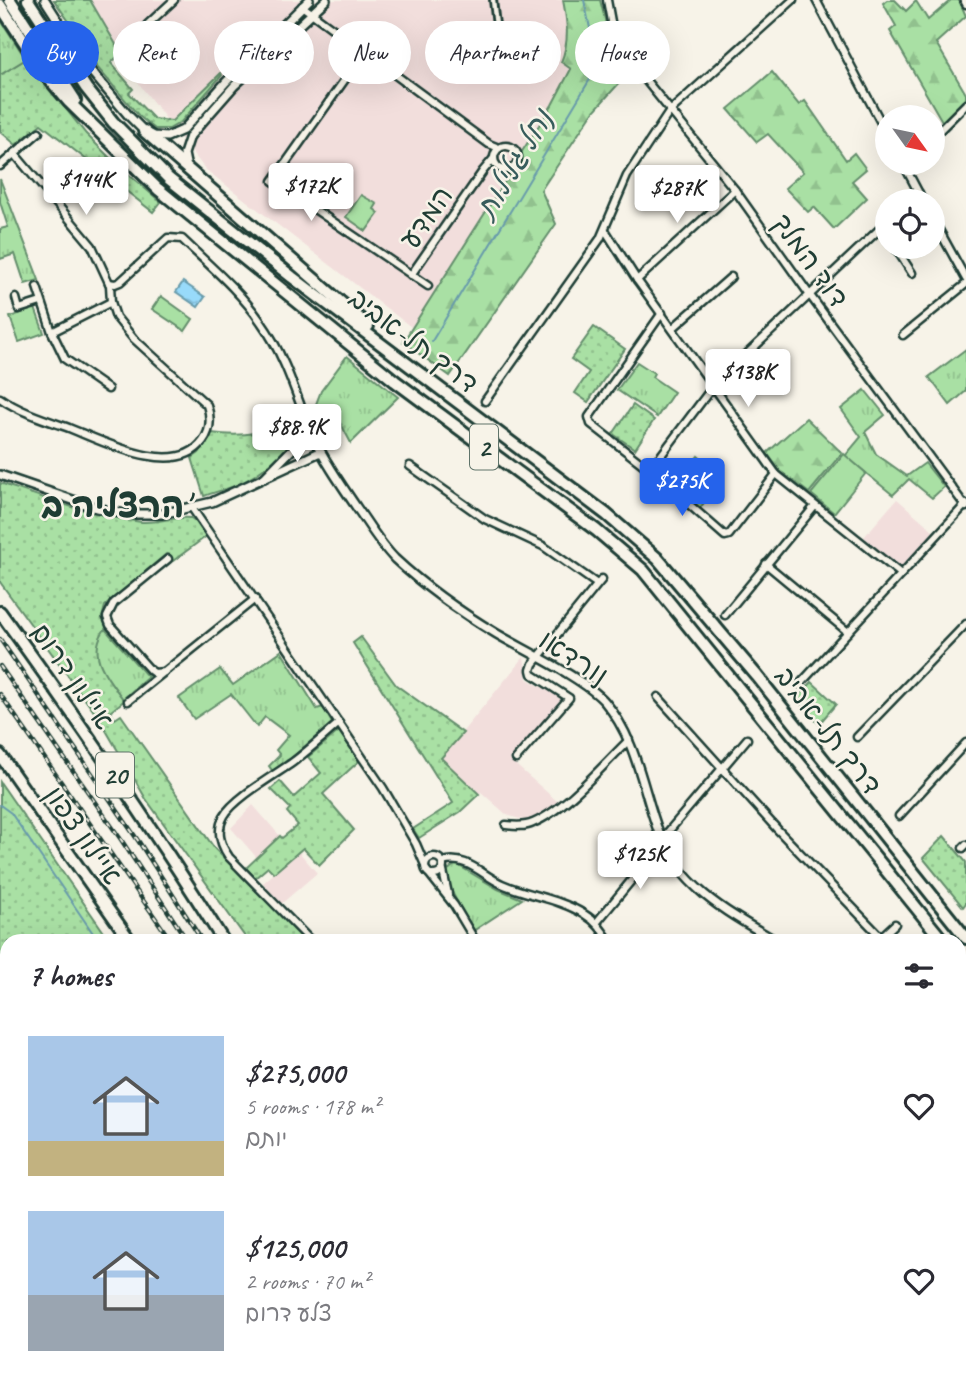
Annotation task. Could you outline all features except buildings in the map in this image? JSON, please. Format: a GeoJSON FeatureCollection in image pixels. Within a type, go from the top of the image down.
{"type":"FeatureCollection","features":[{"type":"Feature","properties":{"kind":"highway","name":"2"},"geometry":{"type":"LineString","coordinates":[[9,0],[94,127]]}},
{"type":"Feature","properties":{"kind":"highway","name":"דרך תל-אביב"},"geometry":{"type":"LineString","coordinates":[[28,0],[86,88],[113,122],[169,179],[292,277],[606,514],[658,559],[757,676],[963,934]]}},
{"type":"Feature","properties":{"kind":"highway"},"geometry":{"type":"LineString","coordinates":[[0,5],[46,75],[94,127]]}},
{"type":"Feature","properties":{"kind":"highway","name":"דרך תל-אביב"},"geometry":{"type":"LineString","coordinates":[[94,127],[173,203],[395,381],[596,530],[643,570],[938,934]]}},
{"type":"Feature","properties":{"kind":"highway"},"geometry":{"type":"LineString","coordinates":[[145,131],[442,390]]}},
{"type":"Feature","properties":{"kind":"highway","name":"איילון דרום"},"geometry":{"type":"LineString","coordinates":[[0,612],[119,780],[219,934]]}},
{"type":"Feature","properties":{"kind":"highway","name":"איילון צפון"},"geometry":{"type":"LineString","coordinates":[[0,755],[125,934]]}},
{"type":"Feature","properties":{"kind":"street"},"geometry":{"type":"LineString","coordinates":[[45,0],[90,71],[145,131],[154,136],[167,137],[183,130],[299,4],[309,0]]}},
{"type":"Feature","properties":{"kind":"street"},"geometry":{"type":"LineString","coordinates":[[150,21],[174,0]]}},
{"type":"Feature","properties":{"kind":"street"},"geometry":{"type":"LineString","coordinates":[[187,169],[184,154],[190,136],[234,86],[326,0]]}},
{"type":"Feature","properties":{"kind":"street"},"geometry":{"type":"LineString","coordinates":[[493,0],[496,21]]}},
{"type":"Feature","properties":{"kind":"street"},"geometry":{"type":"LineString","coordinates":[[608,3],[615,0]]}},
{"type":"Feature","properties":{"kind":"street"},"geometry":{"type":"LineString","coordinates":[[485,401],[605,230],[627,176],[670,111],[793,0]]}},
{"type":"Feature","properties":{"kind":"street"},"geometry":{"type":"LineString","coordinates":[[816,0],[875,111]]}},
{"type":"Feature","properties":{"kind":"street","name":"דוד המלך"},"geometry":{"type":"LineString","coordinates":[[608,3],[612,27],[639,72],[735,190],[808,294],[966,505]]}},
{"type":"Feature","properties":{"kind":"street"},"geometry":{"type":"LineString","coordinates":[[299,4],[328,24]]}},
{"type":"Feature","properties":{"kind":"street","name":"המדע"},"geometry":{"type":"LineString","coordinates":[[342,84],[273,181],[411,275],[494,158]]}},
{"type":"Feature","properties":{"kind":"street"},"geometry":{"type":"LineString","coordinates":[[409,84],[489,144],[499,148],[512,148],[517,155],[516,163],[505,169],[497,166],[494,158],[499,148]]}},
{"type":"Feature","properties":{"kind":"street"},"geometry":{"type":"LineString","coordinates":[[945,125],[966,104]]}},
{"type":"Feature","properties":{"kind":"street"},"geometry":{"type":"LineString","coordinates":[[0,166],[39,132]]}},
{"type":"Feature","properties":{"kind":"street"},"geometry":{"type":"LineString","coordinates":[[0,398],[30,414],[140,454],[178,457],[191,453],[206,437],[210,414],[207,405],[132,338],[116,317],[109,283],[92,246],[14,153]]}},
{"type":"Feature","properties":{"kind":"street"},"geometry":{"type":"LineString","coordinates":[[637,279],[735,190]]}},
{"type":"Feature","properties":{"kind":"street"},"geometry":{"type":"LineString","coordinates":[[605,230],[776,474],[901,574]]}},
{"type":"Feature","properties":{"kind":"street"},"geometry":{"type":"LineString","coordinates":[[650,470],[714,385],[875,233]]}},
{"type":"Feature","properties":{"kind":"street"},"geometry":{"type":"LineString","coordinates":[[109,283],[120,282],[168,238],[183,239],[263,324],[286,368],[310,431],[264,478]]}},
{"type":"Feature","properties":{"kind":"street"},"geometry":{"type":"LineString","coordinates":[[945,241],[966,279]]}},
{"type":"Feature","properties":{"kind":"street"},"geometry":{"type":"LineString","coordinates":[[903,259],[912,273]]}},
{"type":"Feature","properties":{"kind":"street"},"geometry":{"type":"LineString","coordinates":[[411,275],[428,286]]}},
{"type":"Feature","properties":{"kind":"street"},"geometry":{"type":"LineString","coordinates":[[673,328],[731,276]]}},
{"type":"Feature","properties":{"kind":"street"},"geometry":{"type":"LineString","coordinates":[[903,335],[966,284]]}},
{"type":"Feature","properties":{"kind":"street"},"geometry":{"type":"LineString","coordinates":[[37,287],[52,332],[65,359],[107,389]]}},
{"type":"Feature","properties":{"kind":"street"},"geometry":{"type":"LineString","coordinates":[[16,298],[19,309],[41,302]]}},
{"type":"Feature","properties":{"kind":"street"},"geometry":{"type":"LineString","coordinates":[[52,332],[111,302]]}},
{"type":"Feature","properties":{"kind":"street"},"geometry":{"type":"LineString","coordinates":[[662,313],[589,417],[593,428],[650,470],[725,536],[729,535],[776,474]]}},
{"type":"Feature","properties":{"kind":"street","name":"נורדאו"},"geometry":{"type":"LineString","coordinates":[[310,431],[320,452],[376,536],[394,558],[470,616],[603,699],[629,740],[662,840],[689,881],[716,906],[764,934]]}},
{"type":"Feature","properties":{"kind":"street"},"geometry":{"type":"LineString","coordinates":[[0,475],[63,498],[125,514],[162,514],[192,508],[239,491],[320,452]]}},
{"type":"Feature","properties":{"kind":"street"},"geometry":{"type":"LineString","coordinates":[[410,466],[485,520],[543,546],[600,581],[537,657],[532,674],[569,698],[516,759]]}},
{"type":"Feature","properties":{"kind":"street"},"geometry":{"type":"LineString","coordinates":[[800,684],[966,505]]}},
{"type":"Feature","properties":{"kind":"street"},"geometry":{"type":"LineString","coordinates":[[725,615],[815,506]]}},
{"type":"Feature","properties":{"kind":"street"},"geometry":{"type":"LineString","coordinates":[[192,508],[339,723],[416,844],[426,868],[454,905],[471,934]]}},
{"type":"Feature","properties":{"kind":"street"},"geometry":{"type":"LineString","coordinates":[[164,672],[155,673],[150,670],[110,625],[107,617],[114,603],[168,559]]}},
{"type":"Feature","properties":{"kind":"street"},"geometry":{"type":"LineString","coordinates":[[766,564],[848,632]]}},
{"type":"Feature","properties":{"kind":"street"},"geometry":{"type":"LineString","coordinates":[[128,701],[255,599]]}},
{"type":"Feature","properties":{"kind":"street"},"geometry":{"type":"LineString","coordinates":[[857,737],[966,624]]}},
{"type":"Feature","properties":{"kind":"street"},"geometry":{"type":"LineString","coordinates":[[659,697],[878,934]]}},
{"type":"Feature","properties":{"kind":"street"},"geometry":{"type":"LineString","coordinates":[[304,934],[229,857],[222,847],[220,831],[225,813],[339,723]]}},
{"type":"Feature","properties":{"kind":"street"},"geometry":{"type":"LineString","coordinates":[[597,922],[747,739]]}},
{"type":"Feature","properties":{"kind":"street"},"geometry":{"type":"LineString","coordinates":[[506,825],[531,824],[545,817],[629,740]]}},
{"type":"Feature","properties":{"kind":"street"},"geometry":{"type":"LineString","coordinates":[[899,816],[966,743]]}},
{"type":"Feature","properties":{"kind":"street"},"geometry":{"type":"LineString","coordinates":[[960,750],[966,757]]}},
{"type":"Feature","properties":{"kind":"street"},"geometry":{"type":"LineString","coordinates":[[416,844],[435,856],[443,865],[443,880],[454,905]]}},
{"type":"Feature","properties":{"kind":"street"},"geometry":{"type":"LineString","coordinates":[[426,868],[429,858],[435,856]]}},
{"type":"Feature","properties":{"kind":"street"},"geometry":{"type":"LineString","coordinates":[[426,868],[434,875],[443,865],[459,860],[499,883],[525,894],[562,903],[597,922],[605,934]]}},
{"type":"Feature","properties":{"kind":"street"},"geometry":{"type":"LineString","coordinates":[[884,934],[895,924]]}},
{"type":"Feature","properties":{"kind":"shaded area"},"geometry":{"type":"Polygon","coordinates":[[[74,0],[577,0],[581,21],[575,21],[575,77],[415,330],[205,169],[139,84],[200,84],[200,21],[113,21],[113,50],[99,32],[99,21],[90,21],[74,0]]]}},
{"type":"Feature","properties":{"kind":"shaded area"},"geometry":{"type":"Polygon","coordinates":[[[897,499],[934,531],[900,568],[864,537],[897,499]]]}},
{"type":"Feature","properties":{"kind":"shaded area"},"geometry":{"type":"Polygon","coordinates":[[[524,657],[527,679],[563,699],[509,759],[558,802],[529,822],[507,815],[481,792],[479,794],[441,758],[524,657]]]}},
{"type":"Feature","properties":{"kind":"shaded area"},"geometry":{"type":"Polygon","coordinates":[[[253,805],[280,836],[257,858],[231,828],[253,805]]]}},
{"type":"Feature","properties":{"kind":"shaded area"},"geometry":{"type":"Polygon","coordinates":[[[299,852],[317,873],[281,904],[263,883],[299,852]]]}},
{"type":"Feature","properties":{"kind":"green space"},"geometry":{"type":"Polygon","coordinates":[[[54,0],[90,0],[113,39],[113,84],[129,84],[133,89],[129,93],[154,119],[172,121],[214,80],[214,84],[181,122],[169,129],[155,129],[139,116],[99,69],[99,21],[69,21],[54,0]]]}},
{"type":"Feature","properties":{"kind":"green space"},"geometry":{"type":"Polygon","coordinates":[[[563,0],[600,0],[605,21],[575,21],[575,84],[618,84],[593,112],[541,190],[556,224],[450,376],[403,342],[506,180],[521,163],[521,153],[571,69],[561,62],[567,39],[563,0]]]}},
{"type":"Feature","properties":{"kind":"green space"},"geometry":{"type":"Polygon","coordinates":[[[895,0],[906,11],[916,1],[928,20],[951,0],[959,0],[966,16],[936,43],[966,94],[966,101],[945,121],[945,105],[933,105],[890,31],[896,26],[883,3],[895,0]]]}},
{"type":"Feature","properties":{"kind":"green space"},"geometry":{"type":"Polygon","coordinates":[[[0,19],[21,51],[21,62],[0,75],[0,19]]]}},
{"type":"Feature","properties":{"kind":"green space"},"geometry":{"type":"Polygon","coordinates":[[[21,62],[21,84],[46,84],[86,134],[161,202],[153,212],[41,124],[16,145],[0,131],[0,75],[21,62]]]}},
{"type":"Feature","properties":{"kind":"green space"},"geometry":{"type":"Polygon","coordinates":[[[772,72],[799,105],[805,101],[846,160],[854,153],[866,169],[852,181],[867,198],[834,229],[814,207],[808,212],[785,188],[803,172],[768,134],[757,142],[728,109],[772,72]]]}},
{"type":"Feature","properties":{"kind":"green space"},"geometry":{"type":"Polygon","coordinates":[[[0,179],[39,280],[25,284],[15,254],[0,259],[0,229],[8,227],[0,202],[0,179]]]}},
{"type":"Feature","properties":{"kind":"green space"},"geometry":{"type":"Polygon","coordinates":[[[361,195],[377,204],[374,209],[379,213],[366,231],[346,217],[361,195]]]}},
{"type":"Feature","properties":{"kind":"green space"},"geometry":{"type":"Polygon","coordinates":[[[161,296],[193,319],[185,331],[152,309],[161,296]]]}},
{"type":"Feature","properties":{"kind":"green space"},"geometry":{"type":"Polygon","coordinates":[[[35,308],[44,333],[19,342],[10,317],[35,308]]]}},
{"type":"Feature","properties":{"kind":"green space"},"geometry":{"type":"Polygon","coordinates":[[[594,327],[625,349],[588,402],[575,393],[589,372],[571,359],[594,327]]]}},
{"type":"Feature","properties":{"kind":"green space"},"geometry":{"type":"Polygon","coordinates":[[[966,349],[966,391],[950,405],[929,377],[966,349]]]}},
{"type":"Feature","properties":{"kind":"green space"},"geometry":{"type":"Polygon","coordinates":[[[347,356],[398,397],[351,443],[334,411],[317,414],[313,412],[321,391],[347,356]]]}},
{"type":"Feature","properties":{"kind":"green space"},"geometry":{"type":"Polygon","coordinates":[[[637,362],[654,373],[652,377],[674,392],[657,417],[617,390],[637,362]]]}},
{"type":"Feature","properties":{"kind":"green space"},"geometry":{"type":"Polygon","coordinates":[[[865,390],[885,415],[865,432],[876,454],[907,476],[925,463],[944,487],[932,498],[909,479],[893,495],[845,456],[861,437],[841,409],[865,390]]]}},
{"type":"Feature","properties":{"kind":"green space"},"geometry":{"type":"Polygon","coordinates":[[[633,405],[654,420],[635,449],[613,434],[633,405]]]}},
{"type":"Feature","properties":{"kind":"green space"},"geometry":{"type":"Polygon","coordinates":[[[296,416],[296,434],[272,462],[240,483],[204,496],[192,458],[199,453],[211,433],[255,433],[296,416]]]}},
{"type":"Feature","properties":{"kind":"green space"},"geometry":{"type":"Polygon","coordinates":[[[806,418],[842,453],[809,493],[780,471],[767,453],[806,418]]]}},
{"type":"Feature","properties":{"kind":"green space"},"geometry":{"type":"Polygon","coordinates":[[[844,454],[866,473],[834,513],[811,494],[844,454]]]}},
{"type":"Feature","properties":{"kind":"green space"},"geometry":{"type":"Polygon","coordinates":[[[698,456],[723,478],[700,508],[675,487],[698,456]]]}},
{"type":"Feature","properties":{"kind":"green space"},"geometry":{"type":"Polygon","coordinates":[[[0,483],[105,516],[142,522],[191,518],[202,526],[208,535],[173,561],[166,554],[105,606],[102,618],[110,633],[152,678],[110,712],[115,719],[121,715],[215,849],[299,934],[243,934],[146,799],[100,720],[0,582],[0,483]]]}},
{"type":"Feature","properties":{"kind":"green space"},"geometry":{"type":"Polygon","coordinates":[[[105,629],[148,677],[123,699],[105,674],[98,657],[100,639],[105,629]]]}},
{"type":"Feature","properties":{"kind":"green space"},"geometry":{"type":"Polygon","coordinates":[[[361,637],[396,685],[463,733],[441,758],[479,794],[460,812],[419,838],[413,829],[453,803],[353,643],[361,637]]]}},
{"type":"Feature","properties":{"kind":"green space"},"geometry":{"type":"Polygon","coordinates":[[[281,651],[317,709],[323,707],[332,723],[274,773],[269,766],[280,755],[276,750],[289,735],[265,717],[257,727],[231,694],[194,719],[179,698],[220,669],[233,685],[281,651]]]}},
{"type":"Feature","properties":{"kind":"green space"},"geometry":{"type":"Polygon","coordinates":[[[812,682],[836,704],[819,724],[796,699],[812,682]]]}},
{"type":"Feature","properties":{"kind":"green space"},"geometry":{"type":"Polygon","coordinates":[[[339,731],[343,732],[359,761],[323,794],[354,830],[319,865],[303,848],[274,873],[268,867],[255,878],[246,868],[280,836],[282,838],[298,825],[287,812],[290,808],[271,789],[280,781],[294,797],[321,773],[308,757],[339,731]]]}},
{"type":"Feature","properties":{"kind":"green space"},"geometry":{"type":"Polygon","coordinates":[[[0,782],[105,934],[0,934],[0,782]]]}},
{"type":"Feature","properties":{"kind":"green space"},"geometry":{"type":"Polygon","coordinates":[[[944,836],[966,862],[966,903],[963,907],[923,858],[944,836]]]}},
{"type":"Feature","properties":{"kind":"green space"},"geometry":{"type":"Polygon","coordinates":[[[456,864],[498,889],[522,899],[473,931],[447,883],[448,870],[456,864]]]}},
{"type":"Feature","properties":{"kind":"water"},"geometry":{"type":"Polygon","coordinates":[[[183,282],[205,297],[198,307],[176,292],[183,282]]]}},
{"type":"Feature","properties":{"kind":"waterway","name":"נחל גלילות"},"geometry":{"type":"LineString","coordinates":[[432,341],[598,66],[584,0]]}},
{"type":"Feature","properties":{"kind":"waterway"},"geometry":{"type":"LineString","coordinates":[[0,805],[11,813],[94,934]]}},
{"type":"Feature","properties":{"kind":"railway"},"geometry":{"type":"LineString","coordinates":[[0,639],[139,842],[198,934]]}},
{"type":"Feature","properties":{"kind":"railway"},"geometry":{"type":"LineString","coordinates":[[0,666],[122,841],[183,934]]}},
{"type":"Feature","properties":{"kind":"railway"},"geometry":{"type":"LineString","coordinates":[[0,694],[166,934]]}},
{"type":"Feature","properties":{"kind":"district","name":"הרצליה ב'"},"geometry":{"type":"Point","coordinates":[115,505]}}]}
